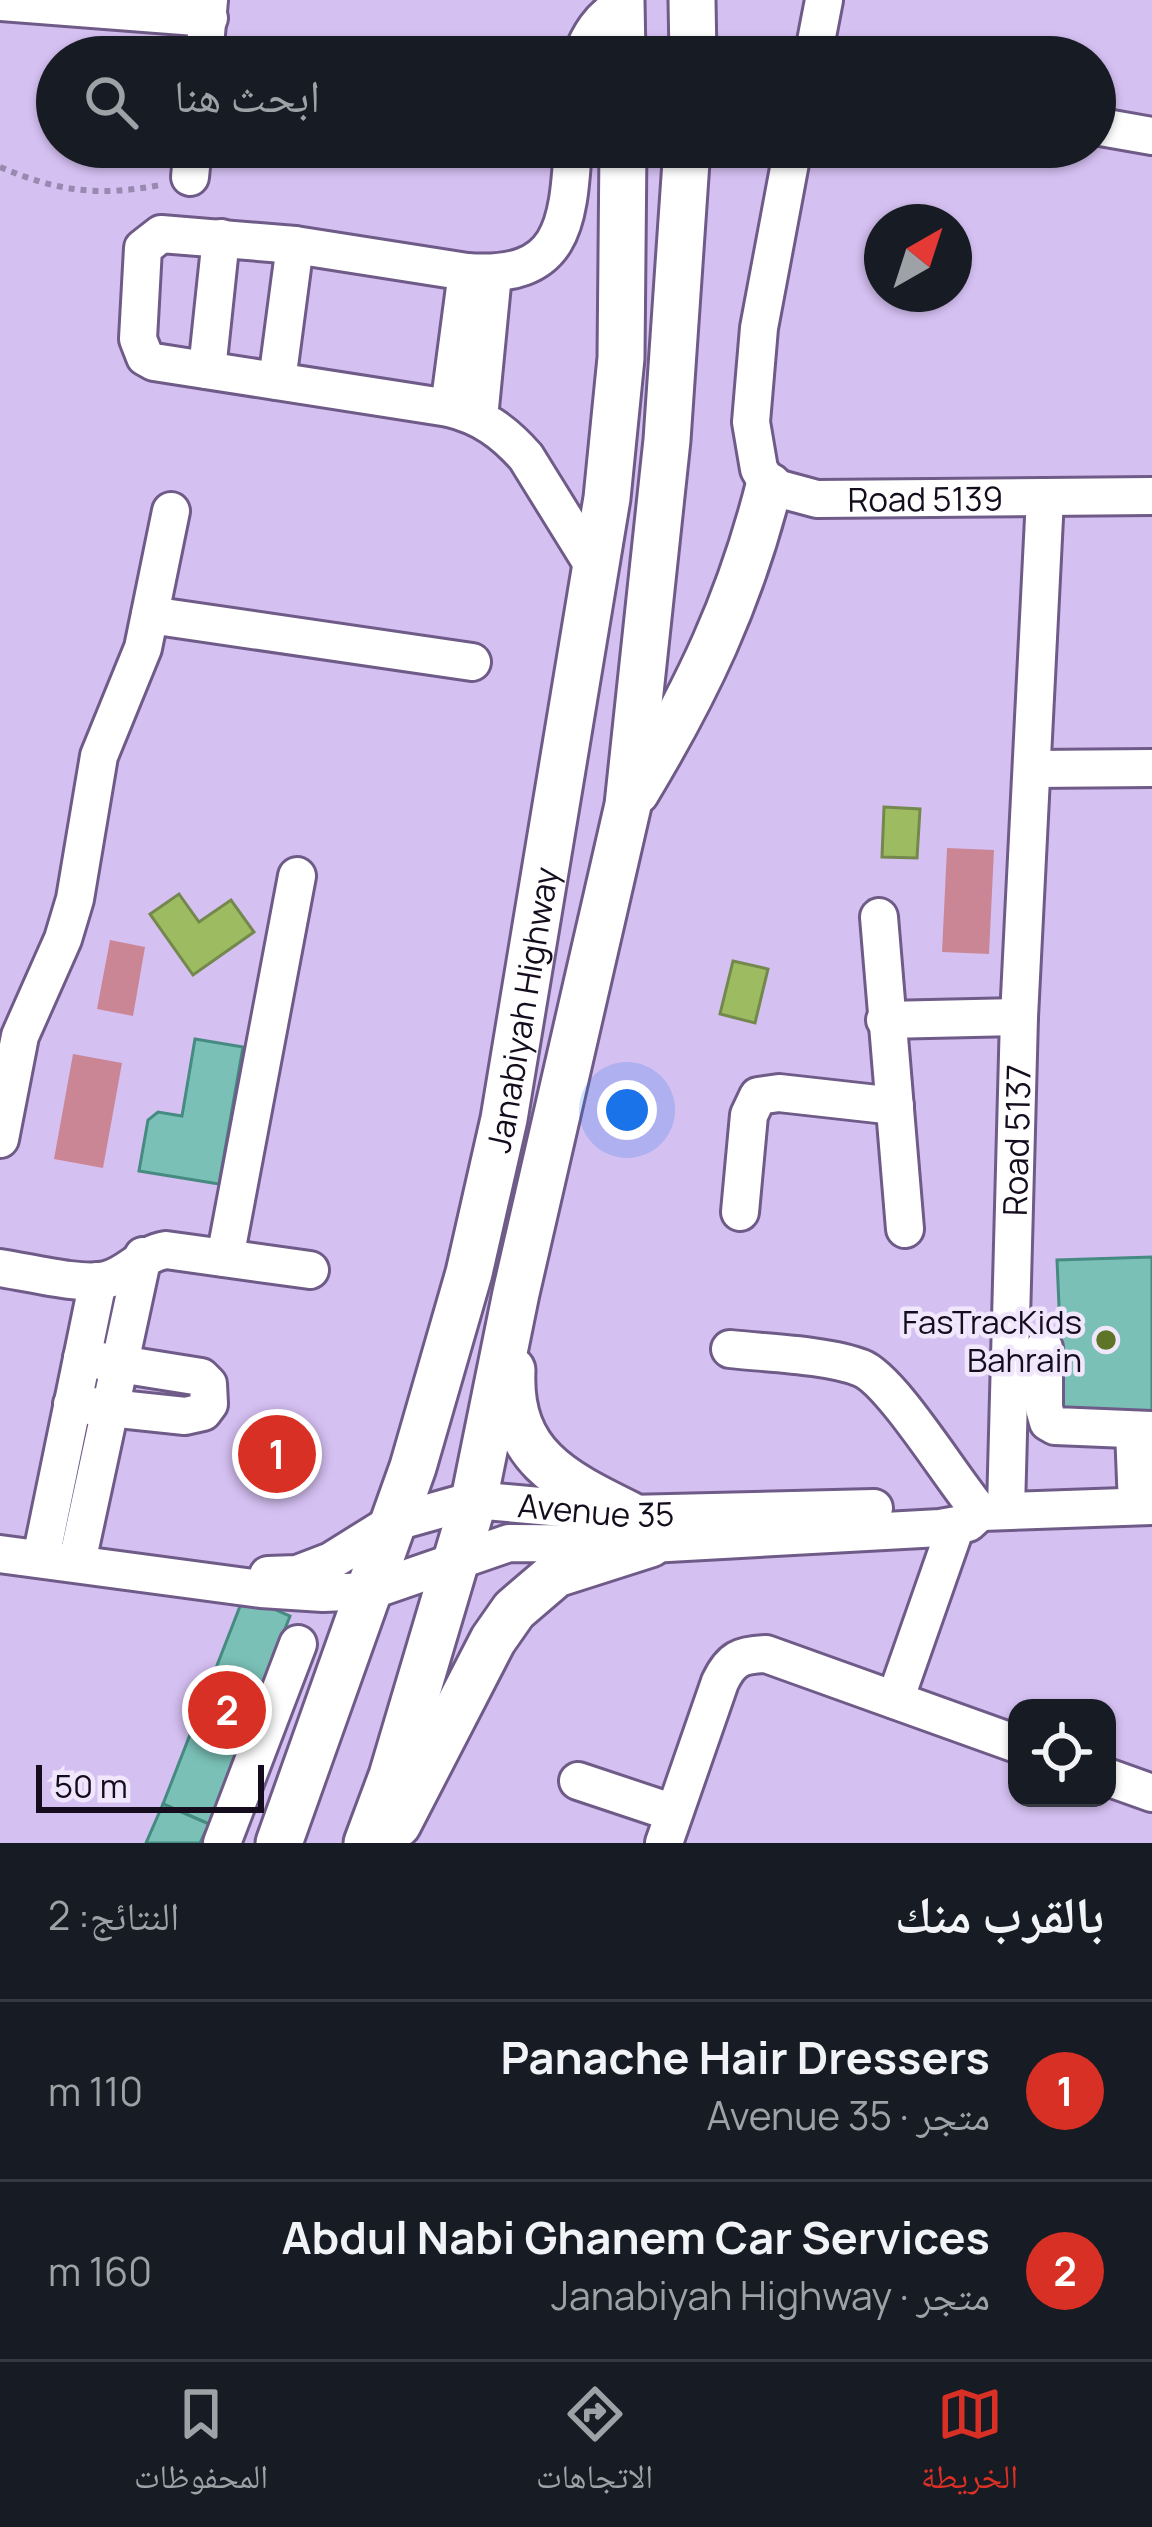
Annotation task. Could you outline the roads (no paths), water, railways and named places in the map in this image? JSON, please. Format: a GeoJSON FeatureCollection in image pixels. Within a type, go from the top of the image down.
{"type":"FeatureCollection","features":[{"type":"Feature","properties":{"kind":"main road"},"geometry":{"type":"LineString","coordinates":[[692,0],[693,36]]}},
{"type":"Feature","properties":{"kind":"main road"},"geometry":{"type":"LineString","coordinates":[[621,3],[622,36]]}},
{"type":"Feature","properties":{"kind":"main road","name":"Janabiyah Highway"},"geometry":{"type":"LineString","coordinates":[[279,1843],[370,1591],[441,1374],[495,1163],[596,570],[620,358],[623,168]]}},
{"type":"Feature","properties":{"kind":"main road","name":"Janabiyah Highway"},"geometry":{"type":"LineString","coordinates":[[367,1843],[392,1776],[474,1500],[516,1293],[628,805],[667,440],[686,168]]}},
{"type":"Feature","properties":{"kind":"main road"},"geometry":{"type":"LineString","coordinates":[[628,805],[713,656],[752,557],[769,486]]}},
{"type":"Feature","properties":{"kind":"main road"},"geometry":{"type":"LineString","coordinates":[[388,1843],[493,1640],[514,1610],[556,1574],[639,1529],[575,1488],[532,1452],[518,1426],[512,1387],[516,1293]]}},
{"type":"Feature","properties":{"kind":"street"},"geometry":{"type":"LineString","coordinates":[[817,36],[824,0]]}},
{"type":"Feature","properties":{"kind":"street"},"geometry":{"type":"LineString","coordinates":[[0,2],[209,9]]}},
{"type":"Feature","properties":{"kind":"street"},"geometry":{"type":"LineString","coordinates":[[590,36],[621,3]]}},
{"type":"Feature","properties":{"kind":"street"},"geometry":{"type":"LineString","coordinates":[[1116,130],[1152,136]]}},
{"type":"Feature","properties":{"kind":"street"},"geometry":{"type":"LineString","coordinates":[[572,168],[569,214],[553,241],[530,264],[480,273],[295,245],[161,234],[150,239],[141,260],[140,348],[154,362],[464,413],[513,442],[596,570]]}},
{"type":"Feature","properties":{"kind":"street"},"geometry":{"type":"LineString","coordinates":[[769,486],[759,469],[751,422],[759,328],[790,168]]}},
{"type":"Feature","properties":{"kind":"street"},"geometry":{"type":"LineString","coordinates":[[207,370],[220,238]]}},
{"type":"Feature","properties":{"kind":"street"},"geometry":{"type":"LineString","coordinates":[[278,381],[295,245]]}},
{"type":"Feature","properties":{"kind":"street"},"geometry":{"type":"LineString","coordinates":[[464,413],[480,273]]}},
{"type":"Feature","properties":{"kind":"street","name":"Road 5139"},"geometry":{"type":"LineString","coordinates":[[769,486],[817,499],[1152,496]]}},
{"type":"Feature","properties":{"kind":"street","name":"Road 5137"},"geometry":{"type":"LineString","coordinates":[[895,1700],[981,1516],[1019,1017],[1045,498]]}},
{"type":"Feature","properties":{"kind":"street"},"geometry":{"type":"LineString","coordinates":[[0,1139],[20,1036],[63,939],[75,899],[99,756],[143,648],[171,511]]}},
{"type":"Feature","properties":{"kind":"street"},"geometry":{"type":"LineString","coordinates":[[150,616],[472,662]]}},
{"type":"Feature","properties":{"kind":"street"},"geometry":{"type":"LineString","coordinates":[[1031,769],[1152,768]]}},
{"type":"Feature","properties":{"kind":"street"},"geometry":{"type":"LineString","coordinates":[[225,1258],[297,876]]}},
{"type":"Feature","properties":{"kind":"street"},"geometry":{"type":"LineString","coordinates":[[879,917],[905,1229]]}},
{"type":"Feature","properties":{"kind":"street"},"geometry":{"type":"LineString","coordinates":[[885,1020],[1019,1017]]}},
{"type":"Feature","properties":{"kind":"street"},"geometry":{"type":"LineString","coordinates":[[740,1212],[749,1115],[758,1096],[779,1093],[896,1106]]}},
{"type":"Feature","properties":{"kind":"street"},"geometry":{"type":"LineString","coordinates":[[0,1268],[98,1281],[118,1276],[143,1256],[166,1250],[310,1270]]}},
{"type":"Feature","properties":{"kind":"street"},"geometry":{"type":"LineString","coordinates":[[59,1560],[110,1408],[143,1256]]}},
{"type":"Feature","properties":{"kind":"street"},"geometry":{"type":"LineString","coordinates":[[59,1560],[72,1404],[98,1281]]}},
{"type":"Feature","properties":{"kind":"street"},"geometry":{"type":"LineString","coordinates":[[1044,1348],[1048,1423],[1143,1430],[1144,1506]]}},
{"type":"Feature","properties":{"kind":"street"},"geometry":{"type":"LineString","coordinates":[[730,1349],[850,1364],[874,1375],[981,1516]]}},
{"type":"Feature","properties":{"kind":"street"},"geometry":{"type":"LineString","coordinates":[[72,1404],[195,1416],[209,1404],[208,1384],[201,1377],[82,1358]]}},
{"type":"Feature","properties":{"kind":"street","name":"Avenue 35"},"geometry":{"type":"LineString","coordinates":[[230,1583],[297,1574],[331,1562],[392,1523],[474,1500],[639,1529]]}},
{"type":"Feature","properties":{"kind":"street","name":"Avenue 35"},"geometry":{"type":"LineString","coordinates":[[1,1555],[323,1593],[370,1591],[509,1543],[944,1506],[981,1516],[1144,1506]]}},
{"type":"Feature","properties":{"kind":"street"},"geometry":{"type":"LineString","coordinates":[[222,1843],[298,1644]]}},
{"type":"Feature","properties":{"kind":"street"},"geometry":{"type":"LineString","coordinates":[[578,1781],[669,1828],[720,1682],[729,1662],[744,1654],[766,1654],[1008,1741]]}},
{"type":"Feature","properties":{"kind":"street"},"geometry":{"type":"LineString","coordinates":[[1116,1780],[1152,1793]]}},
{"type":"Feature","properties":{"kind":"place","name":"FasTracKids Bahrain"},"geometry":{"type":"Point","coordinates":[1106,1340]}},
{"type":"Feature","properties":{"kind":"place","name":"Panache Hair Dressers"},"geometry":{"type":"Point","coordinates":[277,1454]}},
{"type":"Feature","properties":{"kind":"place","name":"Abdul Nabi Ghanem Car Services"},"geometry":{"type":"Point","coordinates":[227,1710]}}]}
